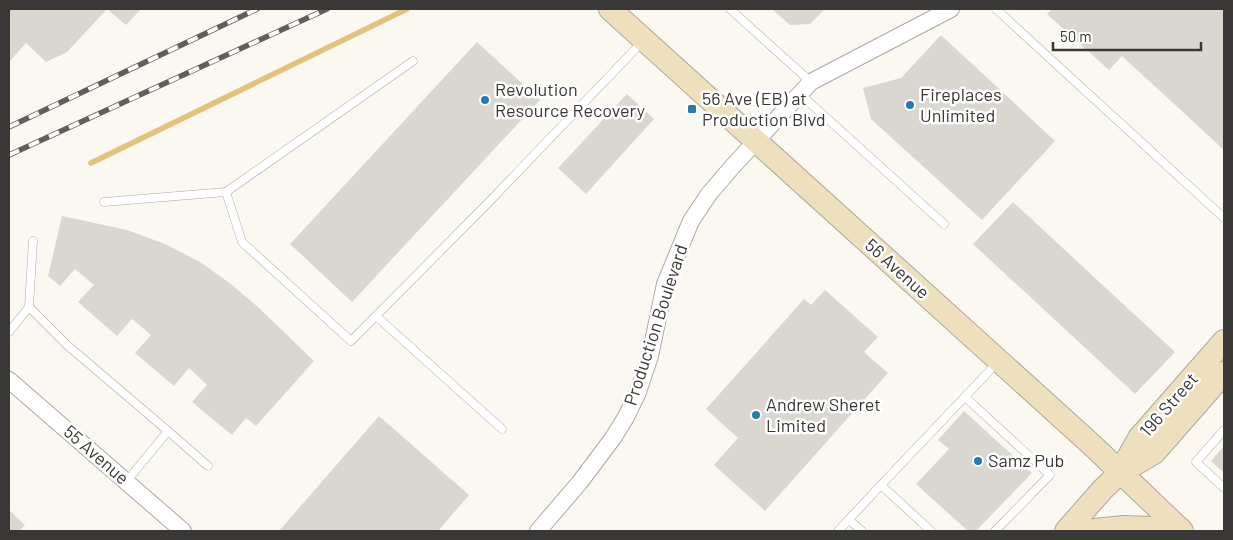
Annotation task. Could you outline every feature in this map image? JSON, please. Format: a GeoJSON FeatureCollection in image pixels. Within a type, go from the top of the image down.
{"type":"FeatureCollection","features":[{"type":"Feature","properties":{"kind":"main road","name":"56 Avenue"},"geometry":{"type":"LineString","coordinates":[[610,9],[998,362],[1092,445],[1181,530]]}},
{"type":"Feature","properties":{"kind":"main road","name":"196 Street"},"geometry":{"type":"LineString","coordinates":[[1120,472],[1138,438],[1224,341]]}},
{"type":"Feature","properties":{"kind":"main road","name":"196 Street"},"geometry":{"type":"LineString","coordinates":[[1066,531],[1120,472],[1154,452],[1224,373]]}},
{"type":"Feature","properties":{"kind":"main road"},"geometry":{"type":"LineString","coordinates":[[1085,531],[1124,527],[1181,530]]}},
{"type":"Feature","properties":{"kind":"street","name":"Production Boulevard"},"geometry":{"type":"LineString","coordinates":[[538,531],[580,482],[613,438],[626,417],[638,392],[650,356],[665,284],[691,221],[709,194],[732,166],[806,88],[949,9]]}},
{"type":"Feature","properties":{"kind":"street","name":"55 Avenue"},"geometry":{"type":"LineString","coordinates":[[9,380],[183,531]]}},
{"type":"Feature","properties":{"kind":"lane"},"geometry":{"type":"LineString","coordinates":[[730,9],[806,88],[944,224]]}},
{"type":"Feature","properties":{"kind":"lane"},"geometry":{"type":"LineString","coordinates":[[996,9],[1224,218]]}},
{"type":"Feature","properties":{"kind":"lane"},"geometry":{"type":"LineString","coordinates":[[226,192],[242,242],[351,341],[489,202],[644,40]]}},
{"type":"Feature","properties":{"kind":"lane"},"geometry":{"type":"LineString","coordinates":[[104,202],[226,192],[413,61]]}},
{"type":"Feature","properties":{"kind":"lane"},"geometry":{"type":"LineString","coordinates":[[9,332],[29,307],[33,240]]}},
{"type":"Feature","properties":{"kind":"lane"},"geometry":{"type":"LineString","coordinates":[[29,307],[67,345],[208,466]]}},
{"type":"Feature","properties":{"kind":"lane"},"geometry":{"type":"LineString","coordinates":[[376,316],[502,429]]}},
{"type":"Feature","properties":{"kind":"lane"},"geometry":{"type":"LineString","coordinates":[[838,531],[998,362]]}},
{"type":"Feature","properties":{"kind":"lane"},"geometry":{"type":"LineString","coordinates":[[965,397],[1050,475],[995,531]]}},
{"type":"Feature","properties":{"kind":"lane"},"geometry":{"type":"LineString","coordinates":[[1224,430],[1196,462],[1224,488]]}},
{"type":"Feature","properties":{"kind":"lane"},"geometry":{"type":"LineString","coordinates":[[126,482],[168,431]]}},
{"type":"Feature","properties":{"kind":"lane"},"geometry":{"type":"LineString","coordinates":[[881,485],[931,531]]}},
{"type":"Feature","properties":{"kind":"lane"},"geometry":{"type":"LineString","coordinates":[[849,520],[862,531]]}},
{"type":"Feature","properties":{"kind":"building"},"geometry":{"type":"Polygon","coordinates":[[[9,9],[107,9],[67,52],[46,62],[26,43],[9,62],[9,9]]]}},
{"type":"Feature","properties":{"kind":"building"},"geometry":{"type":"Polygon","coordinates":[[[107,9],[141,9],[126,25],[107,9]]]}},
{"type":"Feature","properties":{"kind":"building"},"geometry":{"type":"Polygon","coordinates":[[[772,9],[825,9],[810,24],[790,25],[772,9]]]}},
{"type":"Feature","properties":{"kind":"building"},"geometry":{"type":"Polygon","coordinates":[[[1052,9],[1224,9],[1224,150],[1122,56],[1109,70],[1047,14],[1052,9]]]}},
{"type":"Feature","properties":{"kind":"building"},"geometry":{"type":"Polygon","coordinates":[[[941,35],[1055,141],[982,220],[871,119],[863,88],[901,78],[941,35]]]}},
{"type":"Feature","properties":{"kind":"building"},"geometry":{"type":"Polygon","coordinates":[[[477,42],[540,100],[352,302],[290,244],[477,42]]]}},
{"type":"Feature","properties":{"kind":"building"},"geometry":{"type":"Polygon","coordinates":[[[627,94],[654,119],[586,194],[558,168],[627,94]]]}},
{"type":"Feature","properties":{"kind":"building"},"geometry":{"type":"Polygon","coordinates":[[[1013,202],[1175,352],[1135,394],[973,244],[1013,202]]]}},
{"type":"Feature","properties":{"kind":"building"},"geometry":{"type":"Polygon","coordinates":[[[62,216],[127,230],[165,244],[200,262],[231,284],[259,308],[314,361],[256,426],[246,418],[232,435],[192,402],[207,385],[189,368],[174,386],[135,353],[151,335],[132,319],[117,336],[78,302],[94,285],[75,269],[60,286],[48,276],[62,216]]]}},
{"type":"Feature","properties":{"kind":"building"},"geometry":{"type":"Polygon","coordinates":[[[825,290],[878,337],[864,352],[888,373],[765,511],[714,465],[738,438],[706,409],[804,299],[811,305],[825,290]]]}},
{"type":"Feature","properties":{"kind":"building","name":"Samz Pub"},"geometry":{"type":"Polygon","coordinates":[[[964,411],[1032,473],[976,531],[968,531],[916,484],[949,449],[938,440],[964,411]]]}},
{"type":"Feature","properties":{"kind":"building"},"geometry":{"type":"Polygon","coordinates":[[[379,416],[469,495],[438,531],[279,531],[379,416]]]}},
{"type":"Feature","properties":{"kind":"building"},"geometry":{"type":"Polygon","coordinates":[[[1224,446],[1224,473],[1211,461],[1224,446]]]}},
{"type":"Feature","properties":{"kind":"building"},"geometry":{"type":"Polygon","coordinates":[[[9,510],[25,525],[19,531],[9,531],[9,510]]]}},
{"type":"Feature","properties":{"kind":"waterway"},"geometry":{"type":"LineString","coordinates":[[91,163],[407,9]]}},
{"type":"Feature","properties":{"kind":"railway"},"geometry":{"type":"LineString","coordinates":[[9,127],[257,9]]}},
{"type":"Feature","properties":{"kind":"railway"},"geometry":{"type":"LineString","coordinates":[[9,155],[327,9]]}},
{"type":"Feature","properties":{"kind":"place","name":"Revolution Resource Recovery"},"geometry":{"type":"Point","coordinates":[485,100]}},
{"type":"Feature","properties":{"kind":"place","name":"Fireplaces Unlimited"},"geometry":{"type":"Point","coordinates":[910,105]}},
{"type":"Feature","properties":{"kind":"place","name":"56 Ave (EB) at Production Blvd"},"geometry":{"type":"Point","coordinates":[692,109]}},
{"type":"Feature","properties":{"kind":"place","name":"Andrew Sheret Limited"},"geometry":{"type":"Point","coordinates":[756,415]}},
{"type":"Feature","properties":{"kind":"place","name":"Samz Pub"},"geometry":{"type":"Point","coordinates":[978,461]}}]}
